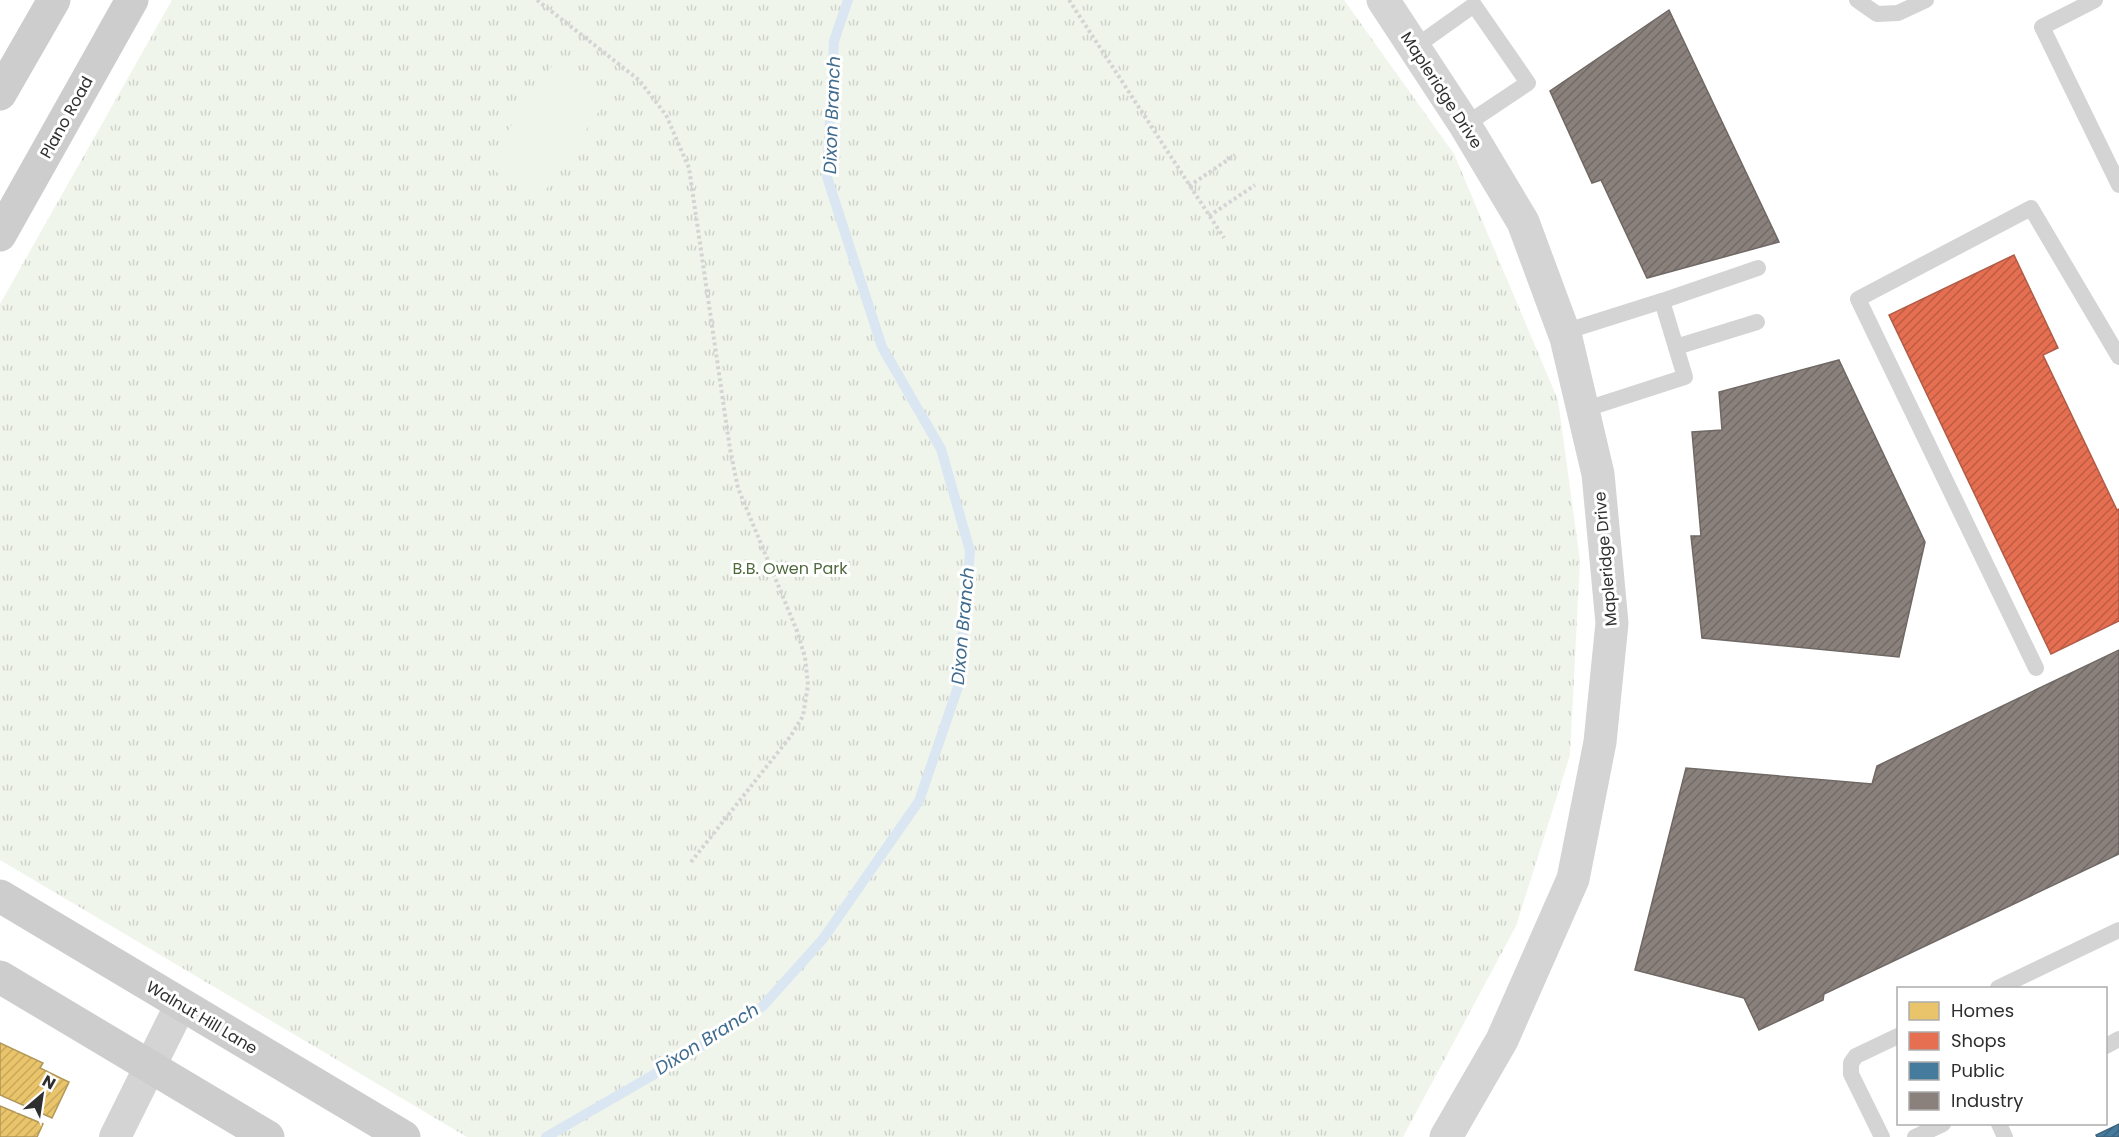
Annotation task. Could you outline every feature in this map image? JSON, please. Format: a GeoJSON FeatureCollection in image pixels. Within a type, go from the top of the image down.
{"type":"FeatureCollection","features":[{"type":"Feature","properties":{"kind":"main road"},"geometry":{"type":"LineString","coordinates":[[0,94],[54,0]]}},
{"type":"Feature","properties":{"kind":"main road","name":"Plano Road"},"geometry":{"type":"LineString","coordinates":[[0,235],[132,0]]}},
{"type":"Feature","properties":{"kind":"main road","name":"Walnut Hill Lane"},"geometry":{"type":"LineString","coordinates":[[0,896],[403,1137]]}},
{"type":"Feature","properties":{"kind":"main road"},"geometry":{"type":"LineString","coordinates":[[0,977],[268,1137]]}},
{"type":"Feature","properties":{"kind":"street","name":"Mapleridge Drive"},"geometry":{"type":"LineString","coordinates":[[1383,0],[1465,125],[1523,222],[1564,332],[1598,474],[1612,623],[1600,742],[1573,879],[1502,1040],[1446,1137]]}},
{"type":"Feature","properties":{"kind":"street"},"geometry":{"type":"LineString","coordinates":[[115,1137],[148,1066],[181,1004]]}},
{"type":"Feature","properties":{"kind":"lane"},"geometry":{"type":"LineString","coordinates":[[1857,0],[1877,14],[1898,13],[1926,0]]}},
{"type":"Feature","properties":{"kind":"lane"},"geometry":{"type":"LineString","coordinates":[[2095,0],[2042,27],[2119,185]]}},
{"type":"Feature","properties":{"kind":"lane"},"geometry":{"type":"LineString","coordinates":[[1415,46],[1474,5],[1528,83],[1465,125]]}},
{"type":"Feature","properties":{"kind":"lane"},"geometry":{"type":"LineString","coordinates":[[2036,668],[1858,299],[2031,208],[2119,357]]}},
{"type":"Feature","properties":{"kind":"lane"},"geometry":{"type":"LineString","coordinates":[[1564,332],[1758,268]]}},
{"type":"Feature","properties":{"kind":"lane"},"geometry":{"type":"LineString","coordinates":[[1583,410],[1685,377],[1662,301]]}},
{"type":"Feature","properties":{"kind":"lane"},"geometry":{"type":"LineString","coordinates":[[1676,346],[1757,322]]}},
{"type":"Feature","properties":{"kind":"lane"},"geometry":{"type":"LineString","coordinates":[[2000,987],[2119,930]]}},
{"type":"Feature","properties":{"kind":"lane"},"geometry":{"type":"LineString","coordinates":[[1882,1137],[1851,1074],[1851,1063],[1856,1056],[1897,1037]]}},
{"type":"Feature","properties":{"kind":"lane"},"geometry":{"type":"LineString","coordinates":[[1914,1137],[1941,1125]]}},
{"type":"Feature","properties":{"kind":"path"},"geometry":{"type":"LineString","coordinates":[[537,0],[639,80],[666,115],[688,168],[738,488],[797,631],[805,657],[808,685],[803,716],[790,737],[691,862]]}},
{"type":"Feature","properties":{"kind":"path"},"geometry":{"type":"LineString","coordinates":[[1069,0],[1224,238]]}},
{"type":"Feature","properties":{"kind":"path"},"geometry":{"type":"LineString","coordinates":[[1189,186],[1236,155]]}},
{"type":"Feature","properties":{"kind":"path"},"geometry":{"type":"LineString","coordinates":[[1209,216],[1256,185]]}},
{"type":"Feature","properties":{"kind":"green space","name":"B.B. Owen Park"},"geometry":{"type":"Polygon","coordinates":[[[172,0],[1344,0],[1454,154],[1558,400],[1580,561],[1570,755],[1516,926],[1403,1137],[467,1137],[0,860],[0,304],[172,0]]]}},
{"type":"Feature","properties":{"kind":"green space"},"geometry":{"type":"Polygon","coordinates":[[[552,66],[605,102],[539,200],[485,164],[552,66]]]}},
{"type":"Feature","properties":{"kind":"building: Homes"},"geometry":{"type":"Polygon","coordinates":[[[0,1043],[43,1063],[40,1068],[69,1082],[52,1118],[0,1095],[0,1043]]]}},
{"type":"Feature","properties":{"kind":"building: Homes"},"geometry":{"type":"Polygon","coordinates":[[[0,1106],[43,1124],[37,1137],[0,1137],[0,1106]]]}},
{"type":"Feature","properties":{"kind":"building: Shops"},"geometry":{"type":"Polygon","coordinates":[[[2014,255],[2058,348],[2043,355],[2117,510],[2119,509],[2119,621],[2051,654],[1889,315],[2014,255]]]}},
{"type":"Feature","properties":{"kind":"building: Public"},"geometry":{"type":"Polygon","coordinates":[[[2119,1124],[2119,1137],[2097,1137],[2096,1135],[2119,1124]]]}},
{"type":"Feature","properties":{"kind":"building: Industry"},"geometry":{"type":"Polygon","coordinates":[[[1669,10],[1779,242],[1647,278],[1601,180],[1592,183],[1550,91],[1669,10]]]}},
{"type":"Feature","properties":{"kind":"building: Industry"},"geometry":{"type":"Polygon","coordinates":[[[1839,360],[1925,542],[1899,657],[1702,638],[1691,536],[1701,536],[1692,432],[1722,430],[1719,392],[1839,360]]]}},
{"type":"Feature","properties":{"kind":"building: Industry"},"geometry":{"type":"Polygon","coordinates":[[[2119,650],[2119,854],[1824,994],[1823,1000],[1759,1030],[1744,998],[1635,970],[1686,768],[1872,784],[1877,766],[2119,650]]]}},
{"type":"Feature","properties":{"kind":"waterway","name":"Dixon Branch"},"geometry":{"type":"LineString","coordinates":[[546,1137],[679,1060],[763,1006],[823,939],[919,801],[958,687],[970,551],[941,449],[882,347],[827,177],[834,41],[848,0]]}}]}
